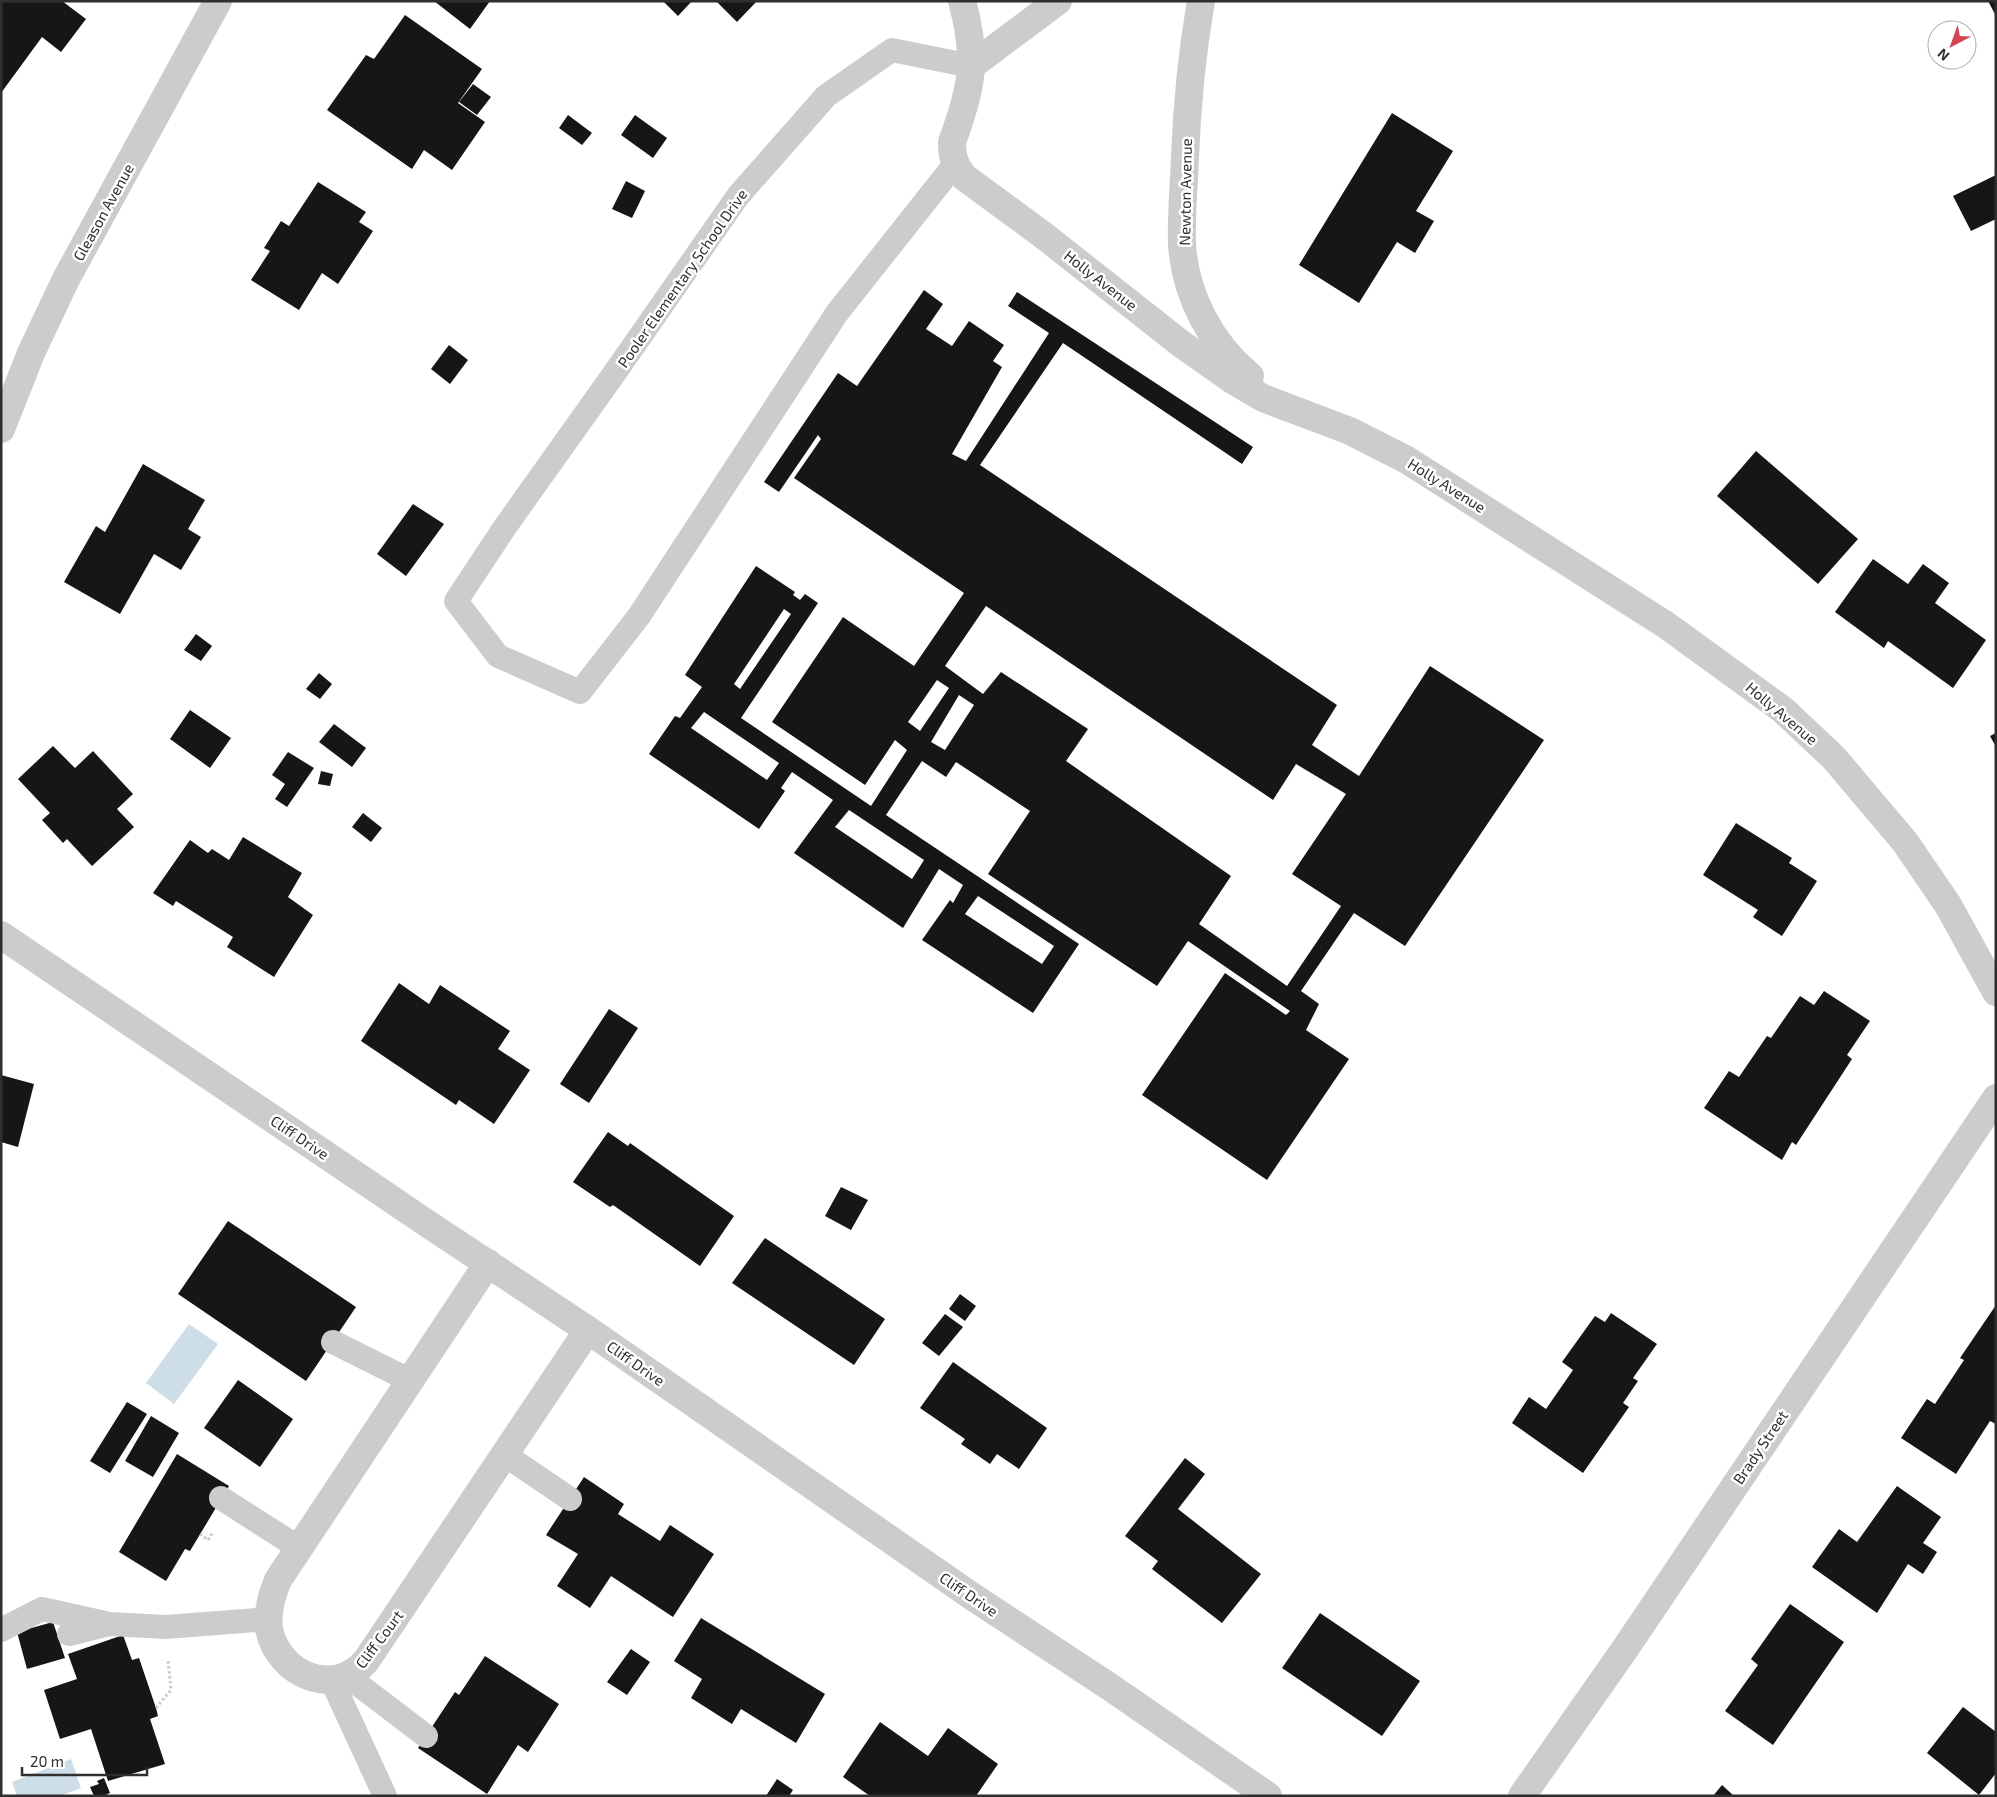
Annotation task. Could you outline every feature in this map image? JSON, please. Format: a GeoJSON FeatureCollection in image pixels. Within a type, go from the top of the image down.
{"type":"FeatureCollection","features":[{"type":"Feature","properties":{"kind":"street","name":"Gleason Avenue"},"geometry":{"type":"LineString","coordinates":[[1,429],[31,353],[66,279],[218,1]]}},
{"type":"Feature","properties":{"kind":"street"},"geometry":{"type":"LineString","coordinates":[[955,164],[952,158],[952,142],[967,99],[971,66],[969,32],[962,1]]}},
{"type":"Feature","properties":{"kind":"street"},"geometry":{"type":"LineString","coordinates":[[971,66],[1058,1]]}},
{"type":"Feature","properties":{"kind":"street","name":"Newton Avenue"},"geometry":{"type":"LineString","coordinates":[[1201,1],[1191,65],[1186,142],[1182,245],[1189,281],[1201,316],[1228,357],[1277,397],[1314,417]]}},
{"type":"Feature","properties":{"kind":"street","name":"Holly Avenue"},"geometry":{"type":"LineString","coordinates":[[955,164],[964,177],[1043,235],[1206,363],[1263,398],[1314,417],[1379,445],[1406,460],[1666,625],[1782,710],[1834,758],[1905,842],[1948,905],[1996,992]]}},
{"type":"Feature","properties":{"kind":"street","name":"Cliff Drive"},"geometry":{"type":"LineString","coordinates":[[1,935],[588,1330],[973,1597],[1110,1687],[1268,1796]]}},
{"type":"Feature","properties":{"kind":"street","name":"Brady Street"},"geometry":{"type":"LineString","coordinates":[[1522,1796],[1627,1646],[1996,1098]]}},
{"type":"Feature","properties":{"kind":"street"},"geometry":{"type":"LineString","coordinates":[[340,1678],[316,1680],[286,1661],[276,1646],[270,1629],[269,1619],[274,1589],[283,1570],[488,1264]]}},
{"type":"Feature","properties":{"kind":"street","name":"Cliff Court"},"geometry":{"type":"LineString","coordinates":[[340,1678],[366,1661],[588,1330]]}},
{"type":"Feature","properties":{"kind":"lane","name":"Pooler Elementary School Drive"},"geometry":{"type":"LineString","coordinates":[[955,164],[837,313],[640,616],[580,692],[498,656],[456,602],[505,527],[616,372],[738,196],[826,96],[892,50],[971,66]]}},
{"type":"Feature","properties":{"kind":"lane"},"geometry":{"type":"LineString","coordinates":[[333,1342],[411,1381]]}},
{"type":"Feature","properties":{"kind":"lane"},"geometry":{"type":"LineString","coordinates":[[505,1455],[570,1499]]}},
{"type":"Feature","properties":{"kind":"lane"},"geometry":{"type":"LineString","coordinates":[[222,1498],[299,1548]]}},
{"type":"Feature","properties":{"kind":"lane"},"geometry":{"type":"LineString","coordinates":[[1,1630],[42,1609],[109,1624],[166,1627],[269,1619]]}},
{"type":"Feature","properties":{"kind":"lane"},"geometry":{"type":"LineString","coordinates":[[69,1634],[109,1624]]}},
{"type":"Feature","properties":{"kind":"lane"},"geometry":{"type":"LineString","coordinates":[[340,1678],[426,1736]]}},
{"type":"Feature","properties":{"kind":"lane"},"geometry":{"type":"LineString","coordinates":[[340,1678],[386,1796]]}},
{"type":"Feature","properties":{"kind":"path"},"geometry":{"type":"LineString","coordinates":[[156,1708],[170,1690],[166,1627]]}},
{"type":"Feature","properties":{"kind":"shaded area"},"geometry":{"type":"Polygon","coordinates":[[[189,1324],[218,1344],[174,1404],[146,1383],[189,1324]]]}},
{"type":"Feature","properties":{"kind":"shaded area"},"geometry":{"type":"Polygon","coordinates":[[[71,1759],[81,1788],[60,1796],[17,1796],[12,1782],[71,1759]]]}},
{"type":"Feature","properties":{"kind":"building"},"geometry":{"type":"Polygon","coordinates":[[[1,1],[62,1],[86,19],[61,52],[42,37],[1,93],[1,1]]]}},
{"type":"Feature","properties":{"kind":"building"},"geometry":{"type":"Polygon","coordinates":[[[434,1],[490,1],[470,29],[434,1]]]}},
{"type":"Feature","properties":{"kind":"building"},"geometry":{"type":"Polygon","coordinates":[[[663,1],[692,1],[678,16],[663,1]]]}},
{"type":"Feature","properties":{"kind":"building"},"geometry":{"type":"Polygon","coordinates":[[[716,1],[757,1],[737,22],[716,1]]]}},
{"type":"Feature","properties":{"kind":"building"},"geometry":{"type":"Polygon","coordinates":[[[1988,1],[1996,1],[1996,16],[1988,1]]]}},
{"type":"Feature","properties":{"kind":"building"},"geometry":{"type":"Polygon","coordinates":[[[405,15],[482,69],[458,103],[485,122],[452,170],[424,150],[412,169],[327,110],[366,55],[374,59],[405,15]]]}},
{"type":"Feature","properties":{"kind":"building"},"geometry":{"type":"Polygon","coordinates":[[[473,84],[491,97],[477,115],[459,102],[473,84]]]}},
{"type":"Feature","properties":{"kind":"building"},"geometry":{"type":"Polygon","coordinates":[[[1392,113],[1453,151],[1416,211],[1434,221],[1415,253],[1397,242],[1359,303],[1299,265],[1392,113]]]}},
{"type":"Feature","properties":{"kind":"building"},"geometry":{"type":"Polygon","coordinates":[[[568,115],[592,133],[582,145],[559,128],[568,115]]]}},
{"type":"Feature","properties":{"kind":"building"},"geometry":{"type":"Polygon","coordinates":[[[635,115],[667,138],[653,158],[621,135],[635,115]]]}},
{"type":"Feature","properties":{"kind":"building"},"geometry":{"type":"Polygon","coordinates":[[[1996,175],[1996,219],[1971,231],[1953,196],[1996,175]]]}},
{"type":"Feature","properties":{"kind":"building"},"geometry":{"type":"Polygon","coordinates":[[[626,181],[645,191],[632,218],[612,209],[626,181]]]}},
{"type":"Feature","properties":{"kind":"building"},"geometry":{"type":"Polygon","coordinates":[[[318,182],[366,212],[359,222],[373,231],[338,284],[322,273],[299,310],[251,280],[270,251],[264,248],[281,221],[289,226],[318,182]]]}},
{"type":"Feature","properties":{"kind":"building"},"geometry":{"type":"Polygon","coordinates":[[[924,290],[943,304],[926,329],[952,346],[969,321],[1004,345],[993,361],[1002,367],[952,454],[966,461],[1049,333],[1008,306],[1017,292],[1253,447],[1242,464],[1063,343],[980,465],[1337,705],[1312,745],[1359,776],[1430,666],[1544,740],[1405,946],[1354,913],[1301,991],[1319,1004],[1306,1030],[1349,1059],[1267,1180],[1142,1095],[1225,973],[1286,1015],[1290,1011],[1188,941],[1157,986],[988,874],[1030,811],[956,762],[946,777],[922,761],[886,815],[1079,944],[1033,1013],[922,940],[950,900],[953,903],[963,885],[939,869],[903,928],[794,853],[833,800],[792,772],[781,788],[785,791],[759,829],[649,754],[675,716],[680,718],[702,687],[685,675],[756,566],[795,592],[793,595],[800,600],[805,594],[818,603],[741,718],[871,806],[907,750],[895,740],[865,785],[772,722],[843,617],[914,666],[964,593],[794,478],[821,439],[818,435],[779,492],[764,482],[838,373],[857,386],[924,290]],[[986,606],[945,666],[983,694],[1001,672],[1088,729],[1066,761],[1231,876],[1199,924],[1287,986],[1341,906],[1292,874],[1346,794],[1296,764],[1273,800],[986,606]],[[784,609],[734,684],[740,689],[791,614],[784,609]],[[937,680],[908,722],[920,731],[949,688],[937,680]],[[959,695],[931,742],[945,750],[974,705],[959,695]],[[704,712],[691,728],[767,780],[779,763],[704,712]],[[849,810],[835,827],[912,879],[924,860],[849,810]],[[978,896],[965,914],[1042,964],[1054,946],[978,896]]]}},
{"type":"Feature","properties":{"kind":"building"},"geometry":{"type":"Polygon","coordinates":[[[449,345],[468,360],[450,384],[431,369],[449,345]]]}},
{"type":"Feature","properties":{"kind":"building"},"geometry":{"type":"Polygon","coordinates":[[[1756,451],[1858,539],[1818,584],[1717,496],[1756,451]]]}},
{"type":"Feature","properties":{"kind":"building"},"geometry":{"type":"Polygon","coordinates":[[[143,464],[205,500],[188,529],[201,537],[181,570],[154,554],[120,614],[64,582],[96,526],[105,532],[143,464]]]}},
{"type":"Feature","properties":{"kind":"building"},"geometry":{"type":"Polygon","coordinates":[[[413,504],[444,524],[406,576],[377,554],[413,504]]]}},
{"type":"Feature","properties":{"kind":"building"},"geometry":{"type":"Polygon","coordinates":[[[1873,559],[1908,584],[1923,564],[1949,583],[1935,603],[1986,640],[1953,688],[1888,641],[1884,648],[1835,612],[1873,559]]]}},
{"type":"Feature","properties":{"kind":"building"},"geometry":{"type":"Polygon","coordinates":[[[196,634],[212,646],[201,661],[184,650],[196,634]]]}},
{"type":"Feature","properties":{"kind":"building"},"geometry":{"type":"Polygon","coordinates":[[[319,673],[332,684],[320,699],[306,689],[319,673]]]}},
{"type":"Feature","properties":{"kind":"building"},"geometry":{"type":"Polygon","coordinates":[[[190,710],[231,738],[210,768],[170,739],[190,710]]]}},
{"type":"Feature","properties":{"kind":"building"},"geometry":{"type":"Polygon","coordinates":[[[334,724],[366,748],[352,767],[319,742],[334,724]]]}},
{"type":"Feature","properties":{"kind":"building"},"geometry":{"type":"Polygon","coordinates":[[[1996,733],[1996,747],[1990,736],[1996,733]]]}},
{"type":"Feature","properties":{"kind":"building"},"geometry":{"type":"Polygon","coordinates":[[[53,746],[75,768],[93,751],[133,794],[117,809],[134,827],[92,866],[67,839],[63,843],[42,820],[50,813],[18,779],[53,746]]]}},
{"type":"Feature","properties":{"kind":"building"},"geometry":{"type":"Polygon","coordinates":[[[288,752],[314,768],[287,807],[275,799],[285,784],[272,775],[288,752]]]}},
{"type":"Feature","properties":{"kind":"building"},"geometry":{"type":"Polygon","coordinates":[[[321,771],[333,774],[330,786],[318,784],[321,771]]]}},
{"type":"Feature","properties":{"kind":"building"},"geometry":{"type":"Polygon","coordinates":[[[363,813],[382,828],[371,842],[352,827],[363,813]]]}},
{"type":"Feature","properties":{"kind":"building"},"geometry":{"type":"Polygon","coordinates":[[[1736,823],[1792,858],[1789,863],[1817,881],[1782,936],[1753,917],[1758,910],[1703,875],[1736,823]]]}},
{"type":"Feature","properties":{"kind":"building"},"geometry":{"type":"Polygon","coordinates":[[[243,837],[302,873],[288,897],[313,915],[274,977],[227,947],[233,937],[176,901],[173,906],[153,893],[190,840],[208,853],[212,849],[229,860],[243,837]]]}},
{"type":"Feature","properties":{"kind":"building"},"geometry":{"type":"Polygon","coordinates":[[[399,983],[429,1004],[440,985],[510,1031],[498,1049],[530,1070],[494,1124],[459,1100],[456,1105],[361,1041],[399,983]]]}},
{"type":"Feature","properties":{"kind":"building"},"geometry":{"type":"Polygon","coordinates":[[[1824,991],[1870,1021],[1847,1055],[1852,1059],[1796,1145],[1792,1142],[1782,1160],[1704,1108],[1729,1071],[1739,1077],[1767,1036],[1771,1038],[1800,996],[1814,1005],[1824,991]]]}},
{"type":"Feature","properties":{"kind":"building"},"geometry":{"type":"Polygon","coordinates":[[[609,1009],[638,1028],[589,1103],[560,1084],[609,1009]]]}},
{"type":"Feature","properties":{"kind":"building"},"geometry":{"type":"Polygon","coordinates":[[[1,1075],[34,1084],[18,1147],[1,1142],[1,1075]]]}},
{"type":"Feature","properties":{"kind":"building"},"geometry":{"type":"Polygon","coordinates":[[[608,1132],[628,1146],[630,1143],[734,1216],[700,1266],[613,1205],[610,1207],[573,1182],[608,1132]]]}},
{"type":"Feature","properties":{"kind":"building"},"geometry":{"type":"Polygon","coordinates":[[[841,1187],[868,1200],[851,1230],[825,1216],[841,1187]]]}},
{"type":"Feature","properties":{"kind":"building"},"geometry":{"type":"Polygon","coordinates":[[[228,1221],[356,1307],[306,1381],[178,1294],[228,1221]]]}},
{"type":"Feature","properties":{"kind":"building"},"geometry":{"type":"Polygon","coordinates":[[[765,1238],[885,1319],[854,1365],[732,1283],[765,1238]]]}},
{"type":"Feature","properties":{"kind":"building"},"geometry":{"type":"Polygon","coordinates":[[[960,1294],[976,1306],[965,1321],[949,1309],[960,1294]]]}},
{"type":"Feature","properties":{"kind":"building"},"geometry":{"type":"Polygon","coordinates":[[[1996,1305],[1996,1424],[1990,1421],[1956,1474],[1901,1438],[1927,1399],[1935,1404],[1964,1360],[1960,1358],[1996,1305]]]}},
{"type":"Feature","properties":{"kind":"building"},"geometry":{"type":"Polygon","coordinates":[[[1611,1313],[1657,1344],[1633,1378],[1638,1381],[1623,1403],[1629,1407],[1583,1473],[1512,1423],[1529,1397],[1546,1409],[1573,1370],[1562,1362],[1595,1316],[1605,1322],[1611,1313]]]}},
{"type":"Feature","properties":{"kind":"building"},"geometry":{"type":"Polygon","coordinates":[[[945,1314],[963,1327],[939,1356],[922,1343],[945,1314]]]}},
{"type":"Feature","properties":{"kind":"building"},"geometry":{"type":"Polygon","coordinates":[[[953,1362],[1047,1428],[1019,1469],[997,1454],[990,1464],[961,1444],[965,1439],[920,1408],[953,1362]]]}},
{"type":"Feature","properties":{"kind":"building"},"geometry":{"type":"Polygon","coordinates":[[[238,1380],[293,1419],[260,1467],[204,1428],[238,1380]]]}},
{"type":"Feature","properties":{"kind":"building"},"geometry":{"type":"Polygon","coordinates":[[[127,1402],[147,1414],[110,1473],[90,1461],[127,1402]]]}},
{"type":"Feature","properties":{"kind":"building"},"geometry":{"type":"Polygon","coordinates":[[[151,1416],[179,1433],[153,1477],[125,1461],[151,1416]]]}},
{"type":"Feature","properties":{"kind":"building"},"geometry":{"type":"Polygon","coordinates":[[[177,1454],[229,1486],[190,1551],[185,1549],[166,1581],[119,1552],[177,1454]]]}},
{"type":"Feature","properties":{"kind":"building"},"geometry":{"type":"Polygon","coordinates":[[[1185,1458],[1205,1474],[1178,1509],[1261,1574],[1222,1623],[1152,1569],[1158,1561],[1125,1536],[1185,1458]]]}},
{"type":"Feature","properties":{"kind":"building"},"geometry":{"type":"Polygon","coordinates":[[[584,1477],[624,1504],[618,1514],[660,1541],[670,1525],[714,1554],[673,1617],[611,1576],[590,1608],[557,1586],[578,1554],[546,1535],[584,1477]]]}},
{"type":"Feature","properties":{"kind":"building"},"geometry":{"type":"Polygon","coordinates":[[[1897,1486],[1941,1517],[1923,1543],[1937,1552],[1923,1574],[1908,1564],[1877,1613],[1812,1567],[1839,1529],[1857,1542],[1897,1486]]]}},
{"type":"Feature","properties":{"kind":"building"},"geometry":{"type":"Polygon","coordinates":[[[1790,1604],[1844,1642],[1773,1745],[1725,1711],[1758,1665],[1751,1659],[1790,1604]]]}},
{"type":"Feature","properties":{"kind":"building"},"geometry":{"type":"Polygon","coordinates":[[[1320,1613],[1420,1681],[1382,1736],[1282,1668],[1320,1613]]]}},
{"type":"Feature","properties":{"kind":"building"},"geometry":{"type":"Polygon","coordinates":[[[701,1618],[825,1694],[796,1743],[741,1709],[732,1724],[691,1698],[702,1679],[674,1661],[701,1618]]]}},
{"type":"Feature","properties":{"kind":"building"},"geometry":{"type":"Polygon","coordinates":[[[53,1622],[65,1658],[27,1669],[17,1632],[53,1622]]]}},
{"type":"Feature","properties":{"kind":"building"},"geometry":{"type":"Polygon","coordinates":[[[123,1635],[132,1660],[139,1658],[156,1708],[158,1716],[150,1719],[165,1764],[108,1781],[91,1729],[60,1739],[44,1690],[77,1679],[68,1654],[123,1635]]]}},
{"type":"Feature","properties":{"kind":"building"},"geometry":{"type":"Polygon","coordinates":[[[631,1649],[650,1662],[627,1695],[607,1682],[631,1649]]]}},
{"type":"Feature","properties":{"kind":"building"},"geometry":{"type":"Polygon","coordinates":[[[485,1656],[559,1704],[528,1752],[518,1745],[487,1794],[418,1748],[455,1692],[459,1695],[485,1656]]]}},
{"type":"Feature","properties":{"kind":"building"},"geometry":{"type":"Polygon","coordinates":[[[1963,1707],[1996,1732],[1996,1773],[1979,1795],[1927,1753],[1963,1707]]]}},
{"type":"Feature","properties":{"kind":"building"},"geometry":{"type":"Polygon","coordinates":[[[880,1722],[928,1756],[948,1728],[998,1764],[976,1796],[870,1796],[843,1777],[880,1722]]]}},
{"type":"Feature","properties":{"kind":"building"},"geometry":{"type":"Polygon","coordinates":[[[104,1778],[110,1793],[103,1796],[94,1796],[90,1787],[99,1784],[97,1781],[104,1778]]]}},
{"type":"Feature","properties":{"kind":"building"},"geometry":{"type":"Polygon","coordinates":[[[777,1779],[793,1790],[789,1796],[766,1796],[777,1779]]]}},
{"type":"Feature","properties":{"kind":"building"},"geometry":{"type":"Polygon","coordinates":[[[1722,1785],[1734,1796],[1713,1796],[1722,1785]]]}}]}
